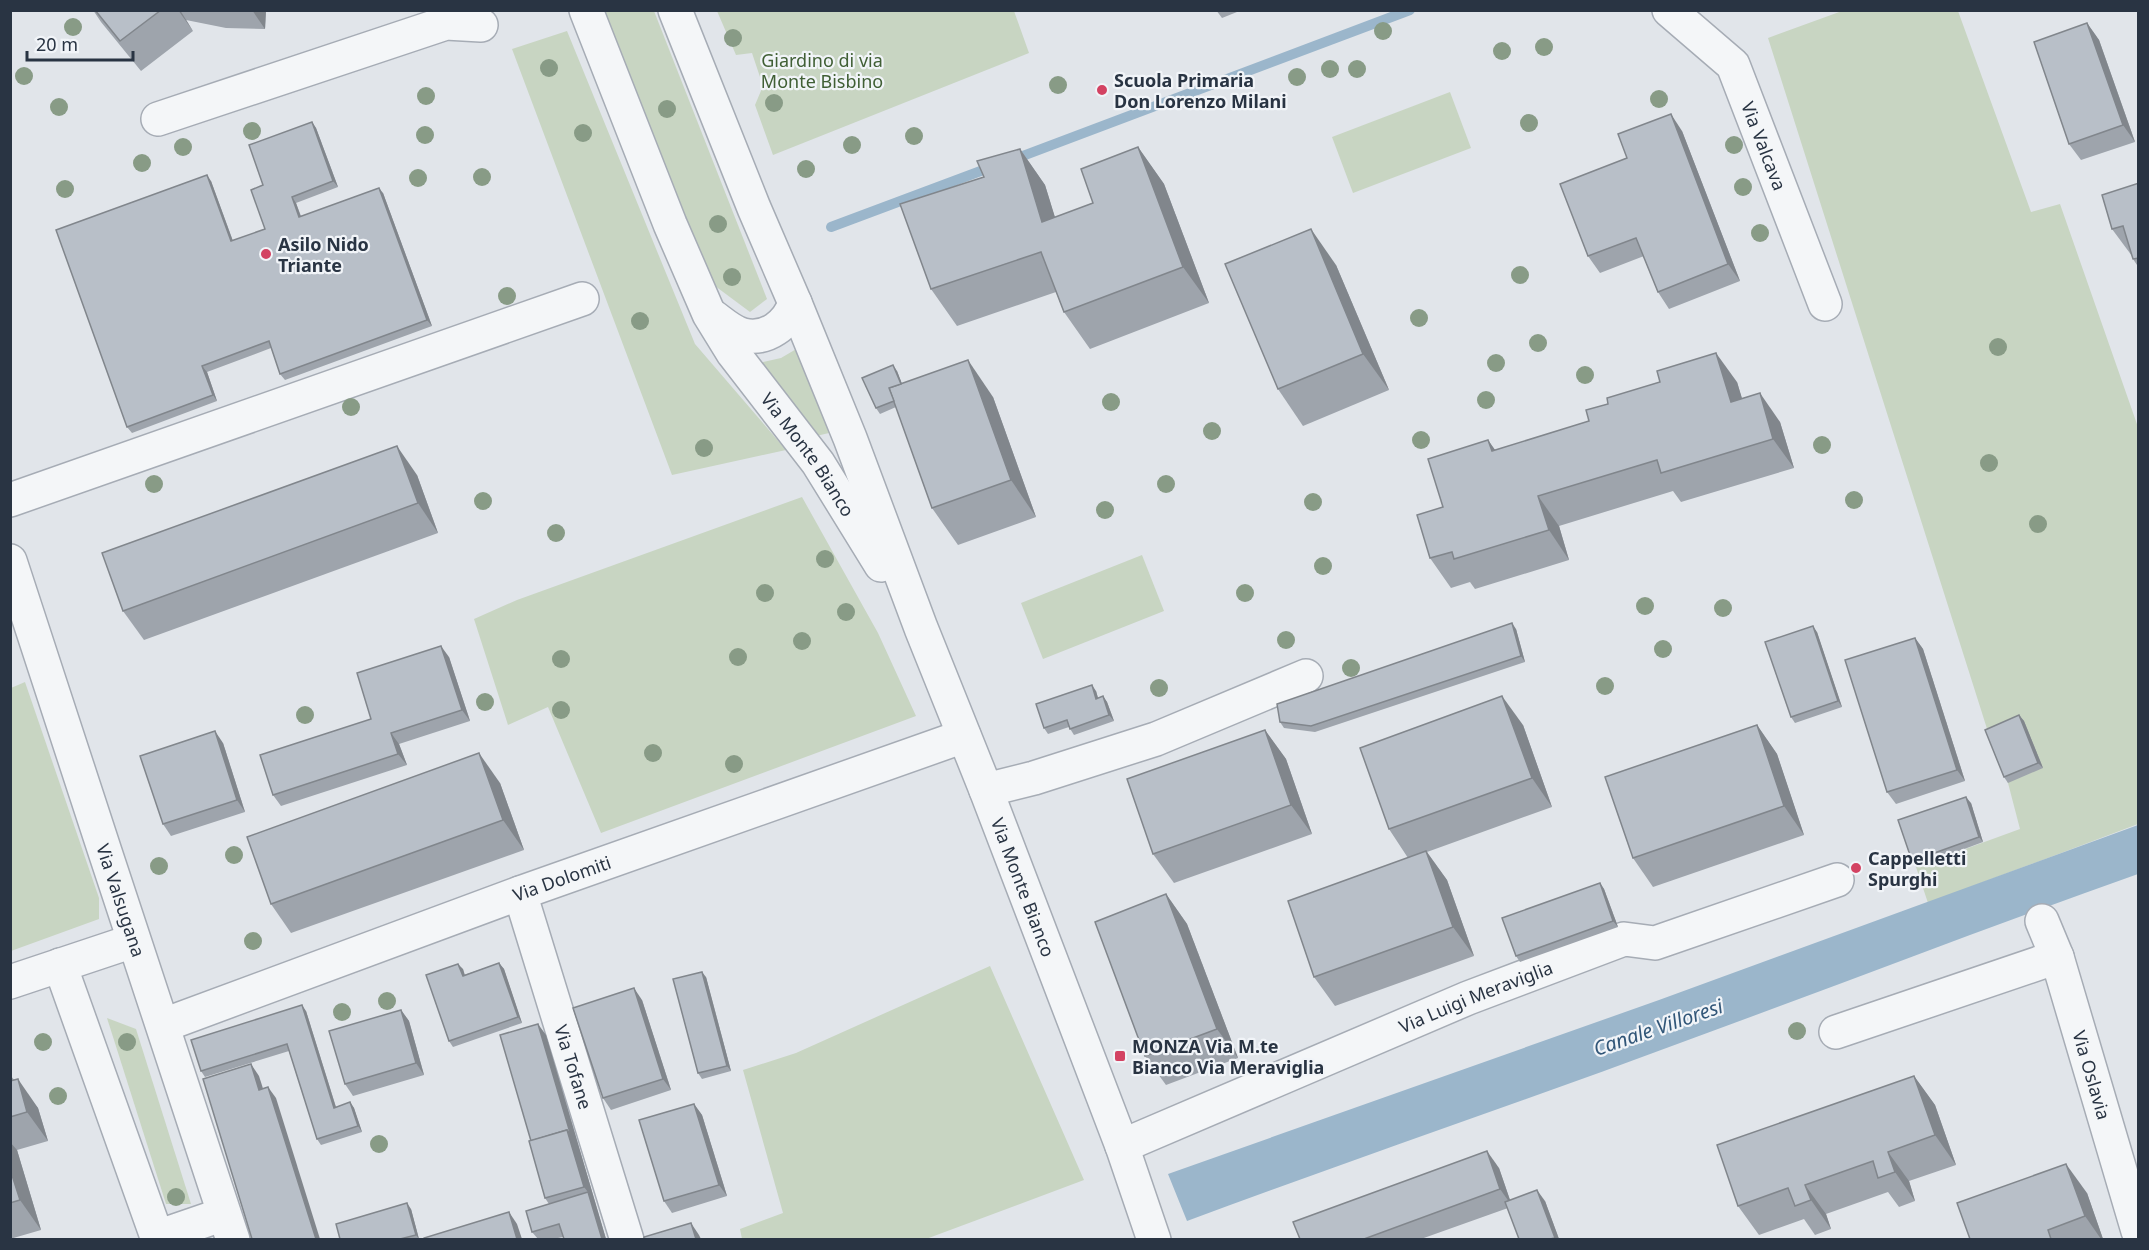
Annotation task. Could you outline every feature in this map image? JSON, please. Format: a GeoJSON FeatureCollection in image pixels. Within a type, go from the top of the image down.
{"type":"FeatureCollection","features":[{"type":"Feature","properties":{"kind":"street","name":"Via Monte Bianco"},"geometry":{"type":"LineString","coordinates":[[586,10],[670,224],[710,314],[733,353],[818,463],[921,628]]}},
{"type":"Feature","properties":{"kind":"street","name":"Via Monte Bianco"},"geometry":{"type":"LineString","coordinates":[[675,10],[753,208],[850,438],[921,628],[986,790],[1122,1146],[1154,1239]]}},
{"type":"Feature","properties":{"kind":"street","name":"Via Valcava"},"geometry":{"type":"LineString","coordinates":[[1670,10],[1733,65],[1825,304]]}},
{"type":"Feature","properties":{"kind":"street"},"geometry":{"type":"LineString","coordinates":[[158,119],[446,23],[481,25]]}},
{"type":"Feature","properties":{"kind":"street"},"geometry":{"type":"LineString","coordinates":[[10,500],[582,299]]}},
{"type":"Feature","properties":{"kind":"street","name":"Via Monte Bianco"},"geometry":{"type":"LineString","coordinates":[[710,314],[732,331],[745,336],[757,336],[768,333],[786,322],[792,314],[795,303]]}},
{"type":"Feature","properties":{"kind":"street","name":"Via Valsugana"},"geometry":{"type":"LineString","coordinates":[[10,561],[133,941],[164,1025],[229,1227]]}},
{"type":"Feature","properties":{"kind":"street"},"geometry":{"type":"LineString","coordinates":[[986,790],[1034,778],[1156,739],[1306,676]]}},
{"type":"Feature","properties":{"kind":"street","name":"Via Dolomiti"},"geometry":{"type":"LineString","coordinates":[[164,1025],[520,893],[964,736]]}},
{"type":"Feature","properties":{"kind":"street","name":"Via Luigi Meraviglia"},"geometry":{"type":"LineString","coordinates":[[1122,1146],[1468,998],[1624,939],[1654,943],[1837,880]]}},
{"type":"Feature","properties":{"kind":"street","name":"Via Tofane"},"geometry":{"type":"LineString","coordinates":[[520,893],[627,1239]]}},
{"type":"Feature","properties":{"kind":"street","name":"Via Oslavia"},"geometry":{"type":"LineString","coordinates":[[2042,921],[2057,957],[2139,1231]]}},
{"type":"Feature","properties":{"kind":"street"},"geometry":{"type":"LineString","coordinates":[[10,982],[133,941]]}},
{"type":"Feature","properties":{"kind":"street"},"geometry":{"type":"LineString","coordinates":[[1836,1032],[2057,957]]}},
{"type":"Feature","properties":{"kind":"street"},"geometry":{"type":"LineString","coordinates":[[60,965],[157,1237],[229,1227]]}},
{"type":"Feature","properties":{"kind":"green space"},"geometry":{"type":"Polygon","coordinates":[[[603,11],[654,11],[767,299],[750,312],[707,280],[603,11]]]}},
{"type":"Feature","properties":{"kind":"green space","name":"Giardino di via Monte Bisbino"},"geometry":{"type":"Polygon","coordinates":[[[717,11],[1014,11],[1029,53],[773,155],[755,105],[763,86],[752,53],[736,55],[717,11]]]}},
{"type":"Feature","properties":{"kind":"green space"},"geometry":{"type":"Polygon","coordinates":[[[1842,11],[1958,11],[2031,212],[2060,204],[2138,427],[2138,824],[1928,903],[1916,867],[2020,829],[2008,783],[1989,735],[1768,38],[1842,11]]]}},
{"type":"Feature","properties":{"kind":"green space"},"geometry":{"type":"Polygon","coordinates":[[[567,31],[695,344],[786,450],[672,475],[512,49],[567,31]]]}},
{"type":"Feature","properties":{"kind":"green space"},"geometry":{"type":"Polygon","coordinates":[[[1450,92],[1471,148],[1353,193],[1332,137],[1450,92]]]}},
{"type":"Feature","properties":{"kind":"green space"},"geometry":{"type":"Polygon","coordinates":[[[798,348],[829,433],[812,437],[759,363],[781,358],[798,348]]]}},
{"type":"Feature","properties":{"kind":"green space"},"geometry":{"type":"Polygon","coordinates":[[[802,497],[878,633],[916,716],[601,833],[548,707],[508,725],[474,619],[517,600],[802,497]]]}},
{"type":"Feature","properties":{"kind":"green space"},"geometry":{"type":"Polygon","coordinates":[[[1142,555],[1164,611],[1043,659],[1021,603],[1142,555]]]}},
{"type":"Feature","properties":{"kind":"green space"},"geometry":{"type":"Polygon","coordinates":[[[25,682],[99,898],[99,919],[11,951],[11,688],[25,682]]]}},
{"type":"Feature","properties":{"kind":"green space"},"geometry":{"type":"Polygon","coordinates":[[[990,966],[1084,1180],[926,1239],[742,1239],[740,1229],[783,1213],[743,1070],[796,1053],[990,966]]]}},
{"type":"Feature","properties":{"kind":"green space"},"geometry":{"type":"Polygon","coordinates":[[[107,1018],[136,1029],[191,1204],[166,1204],[107,1018]]]}},
{"type":"Feature","properties":{"kind":"water","name":"Canale Villoresi"},"geometry":{"type":"Polygon","coordinates":[[[2138,825],[2138,874],[1557,1088],[1187,1221],[1168,1174],[1659,1000],[2138,825]]]}},
{"type":"Feature","properties":{"kind":"building"},"geometry":{"type":"Polygon","coordinates":[[[95,10],[161,10],[120,41],[95,10]]]}},
{"type":"Feature","properties":{"kind":"building"},"geometry":{"type":"Polygon","coordinates":[[[2087,23],[2123,125],[2069,144],[2034,42],[2087,23]]]}},
{"type":"Feature","properties":{"kind":"building"},"geometry":{"type":"Polygon","coordinates":[[[1671,114],[1728,264],[1658,292],[1636,238],[1588,256],[1560,184],[1627,158],[1618,134],[1671,114]]]}},
{"type":"Feature","properties":{"kind":"building"},"geometry":{"type":"Polygon","coordinates":[[[312,122],[333,181],[292,197],[299,217],[379,188],[427,320],[280,374],[269,341],[202,366],[213,395],[127,427],[56,230],[207,175],[231,241],[265,229],[251,190],[263,185],[249,145],[312,122]]]}},
{"type":"Feature","properties":{"kind":"building"},"geometry":{"type":"Polygon","coordinates":[[[1138,147],[1183,267],[1064,312],[1041,252],[931,289],[900,204],[984,177],[977,161],[1020,149],[1042,222],[1093,203],[1081,169],[1138,147]]]}},
{"type":"Feature","properties":{"kind":"building"},"geometry":{"type":"Polygon","coordinates":[[[2139,183],[2139,258],[2133,259],[2123,226],[2112,229],[2102,195],[2139,183]]]}},
{"type":"Feature","properties":{"kind":"building"},"geometry":{"type":"Polygon","coordinates":[[[1311,229],[1363,354],[1278,389],[1225,264],[1311,229]]]}},
{"type":"Feature","properties":{"kind":"building"},"geometry":{"type":"Polygon","coordinates":[[[1716,353],[1731,402],[1760,393],[1773,439],[1661,473],[1657,460],[1538,496],[1549,530],[1454,559],[1452,552],[1430,558],[1417,515],[1443,507],[1428,459],[1488,440],[1492,451],[1589,421],[1586,410],[1608,404],[1607,398],[1660,382],[1657,371],[1716,353]]]}},
{"type":"Feature","properties":{"kind":"building"},"geometry":{"type":"Polygon","coordinates":[[[968,360],[1011,480],[932,508],[889,388],[968,360]]]}},
{"type":"Feature","properties":{"kind":"building"},"geometry":{"type":"Polygon","coordinates":[[[893,365],[901,384],[889,388],[894,401],[876,408],[862,378],[893,365]]]}},
{"type":"Feature","properties":{"kind":"building"},"geometry":{"type":"Polygon","coordinates":[[[397,446],[418,503],[123,611],[102,553],[397,446]]]}},
{"type":"Feature","properties":{"kind":"building"},"geometry":{"type":"Polygon","coordinates":[[[1512,623],[1521,656],[1311,726],[1280,722],[1277,704],[1512,623]]]}},
{"type":"Feature","properties":{"kind":"building"},"geometry":{"type":"Polygon","coordinates":[[[1813,626],[1838,701],[1791,717],[1765,642],[1813,626]]]}},
{"type":"Feature","properties":{"kind":"building"},"geometry":{"type":"Polygon","coordinates":[[[1915,638],[1957,770],[1887,792],[1845,660],[1915,638]]]}},
{"type":"Feature","properties":{"kind":"building"},"geometry":{"type":"Polygon","coordinates":[[[441,646],[462,710],[391,733],[398,754],[273,795],[260,755],[371,719],[357,673],[441,646]]]}},
{"type":"Feature","properties":{"kind":"building"},"geometry":{"type":"Polygon","coordinates":[[[1092,685],[1096,699],[1103,696],[1109,715],[1070,729],[1067,720],[1044,728],[1036,704],[1092,685]]]}},
{"type":"Feature","properties":{"kind":"building"},"geometry":{"type":"Polygon","coordinates":[[[1502,696],[1532,778],[1389,829],[1360,748],[1502,696]]]}},
{"type":"Feature","properties":{"kind":"building"},"geometry":{"type":"Polygon","coordinates":[[[2019,715],[2038,763],[2004,777],[1985,730],[2019,715]]]}},
{"type":"Feature","properties":{"kind":"building"},"geometry":{"type":"Polygon","coordinates":[[[1757,725],[1784,806],[1633,858],[1605,777],[1757,725]]]}},
{"type":"Feature","properties":{"kind":"building"},"geometry":{"type":"Polygon","coordinates":[[[1265,730],[1291,805],[1153,854],[1127,779],[1265,730]]]}},
{"type":"Feature","properties":{"kind":"building"},"geometry":{"type":"Polygon","coordinates":[[[215,731],[237,800],[163,824],[140,756],[215,731]]]}},
{"type":"Feature","properties":{"kind":"building"},"geometry":{"type":"Polygon","coordinates":[[[479,753],[503,820],[271,904],[247,837],[479,753]]]}},
{"type":"Feature","properties":{"kind":"building"},"geometry":{"type":"Polygon","coordinates":[[[1966,797],[1979,837],[1912,861],[1898,820],[1966,797]]]}},
{"type":"Feature","properties":{"kind":"building"},"geometry":{"type":"Polygon","coordinates":[[[1426,851],[1453,927],[1314,977],[1288,901],[1426,851]]]}},
{"type":"Feature","properties":{"kind":"building"},"geometry":{"type":"Polygon","coordinates":[[[1600,883],[1613,921],[1516,956],[1502,918],[1600,883]]]}},
{"type":"Feature","properties":{"kind":"building"},"geometry":{"type":"Polygon","coordinates":[[[1166,894],[1217,1029],[1145,1056],[1095,922],[1166,894]]]}},
{"type":"Feature","properties":{"kind":"building"},"geometry":{"type":"Polygon","coordinates":[[[499,963],[518,1017],[449,1041],[426,975],[458,964],[463,976],[499,963]]]}},
{"type":"Feature","properties":{"kind":"building"},"geometry":{"type":"Polygon","coordinates":[[[702,972],[727,1066],[698,1073],[673,979],[702,972]]]}},
{"type":"Feature","properties":{"kind":"building"},"geometry":{"type":"Polygon","coordinates":[[[634,988],[663,1079],[603,1098],[573,1008],[634,988]]]}},
{"type":"Feature","properties":{"kind":"building"},"geometry":{"type":"Polygon","coordinates":[[[302,1005],[334,1108],[350,1102],[358,1126],[317,1139],[287,1044],[201,1071],[191,1040],[302,1005]]]}},
{"type":"Feature","properties":{"kind":"building"},"geometry":{"type":"Polygon","coordinates":[[[401,1010],[416,1063],[345,1084],[329,1031],[401,1010]]]}},
{"type":"Feature","properties":{"kind":"building"},"geometry":{"type":"Polygon","coordinates":[[[538,1024],[571,1136],[567,1130],[531,1141],[500,1035],[538,1024]]]}},
{"type":"Feature","properties":{"kind":"building"},"geometry":{"type":"Polygon","coordinates":[[[251,1064],[259,1090],[268,1087],[316,1239],[252,1239],[203,1079],[251,1064]]]}},
{"type":"Feature","properties":{"kind":"building"},"geometry":{"type":"Polygon","coordinates":[[[1914,1076],[1935,1135],[1888,1152],[1895,1172],[1878,1178],[1873,1161],[1805,1185],[1811,1200],[1795,1206],[1788,1188],[1738,1206],[1717,1145],[1914,1076]]]}},
{"type":"Feature","properties":{"kind":"building"},"geometry":{"type":"Polygon","coordinates":[[[18,1079],[27,1112],[10,1117],[10,1081],[18,1079]]]}},
{"type":"Feature","properties":{"kind":"building"},"geometry":{"type":"Polygon","coordinates":[[[694,1104],[719,1185],[664,1201],[639,1120],[694,1104]]]}},
{"type":"Feature","properties":{"kind":"building"},"geometry":{"type":"Polygon","coordinates":[[[567,1130],[584,1187],[545,1198],[529,1141],[567,1130]]]}},
{"type":"Feature","properties":{"kind":"building"},"geometry":{"type":"Polygon","coordinates":[[[1487,1151],[1500,1189],[1364,1239],[1300,1239],[1293,1222],[1487,1151]]]}},
{"type":"Feature","properties":{"kind":"building"},"geometry":{"type":"Polygon","coordinates":[[[2066,1164],[2085,1216],[2048,1230],[2051,1239],[1970,1239],[1957,1203],[2066,1164]]]}},
{"type":"Feature","properties":{"kind":"building"},"geometry":{"type":"Polygon","coordinates":[[[10,1169],[20,1200],[10,1203],[10,1169]]]}},
{"type":"Feature","properties":{"kind":"building"},"geometry":{"type":"Polygon","coordinates":[[[1537,1190],[1555,1238],[1519,1239],[1505,1202],[1537,1190]]]}},
{"type":"Feature","properties":{"kind":"building"},"geometry":{"type":"Polygon","coordinates":[[[588,1192],[602,1239],[564,1239],[559,1224],[532,1232],[526,1211],[588,1192]]]}},
{"type":"Feature","properties":{"kind":"building"},"geometry":{"type":"Polygon","coordinates":[[[407,1203],[416,1235],[400,1239],[340,1239],[336,1224],[407,1203]]]}},
{"type":"Feature","properties":{"kind":"building"},"geometry":{"type":"Polygon","coordinates":[[[509,1212],[517,1239],[424,1239],[424,1238],[509,1212]]]}},
{"type":"Feature","properties":{"kind":"building"},"geometry":{"type":"Polygon","coordinates":[[[691,1223],[696,1239],[644,1239],[644,1237],[691,1223]]]}},
{"type":"Feature","properties":{"kind":"waterway"},"geometry":{"type":"LineString","coordinates":[[1012,160],[1410,10]]}},
{"type":"Feature","properties":{"kind":"waterway"},"geometry":{"type":"LineString","coordinates":[[831,227],[994,166]]}},
{"type":"Feature","properties":{"kind":"place","name":"Scuola Primaria Don Lorenzo Milani"},"geometry":{"type":"Point","coordinates":[1102,90]}},
{"type":"Feature","properties":{"kind":"place","name":"Asilo Nido Triante"},"geometry":{"type":"Point","coordinates":[266,254]}},
{"type":"Feature","properties":{"kind":"place","name":"Cappelletti Spurghi"},"geometry":{"type":"Point","coordinates":[1856,868]}},
{"type":"Feature","properties":{"kind":"place","name":"MONZA Via M.te Bianco Via Meraviglia"},"geometry":{"type":"Point","coordinates":[1120,1056]}}]}
